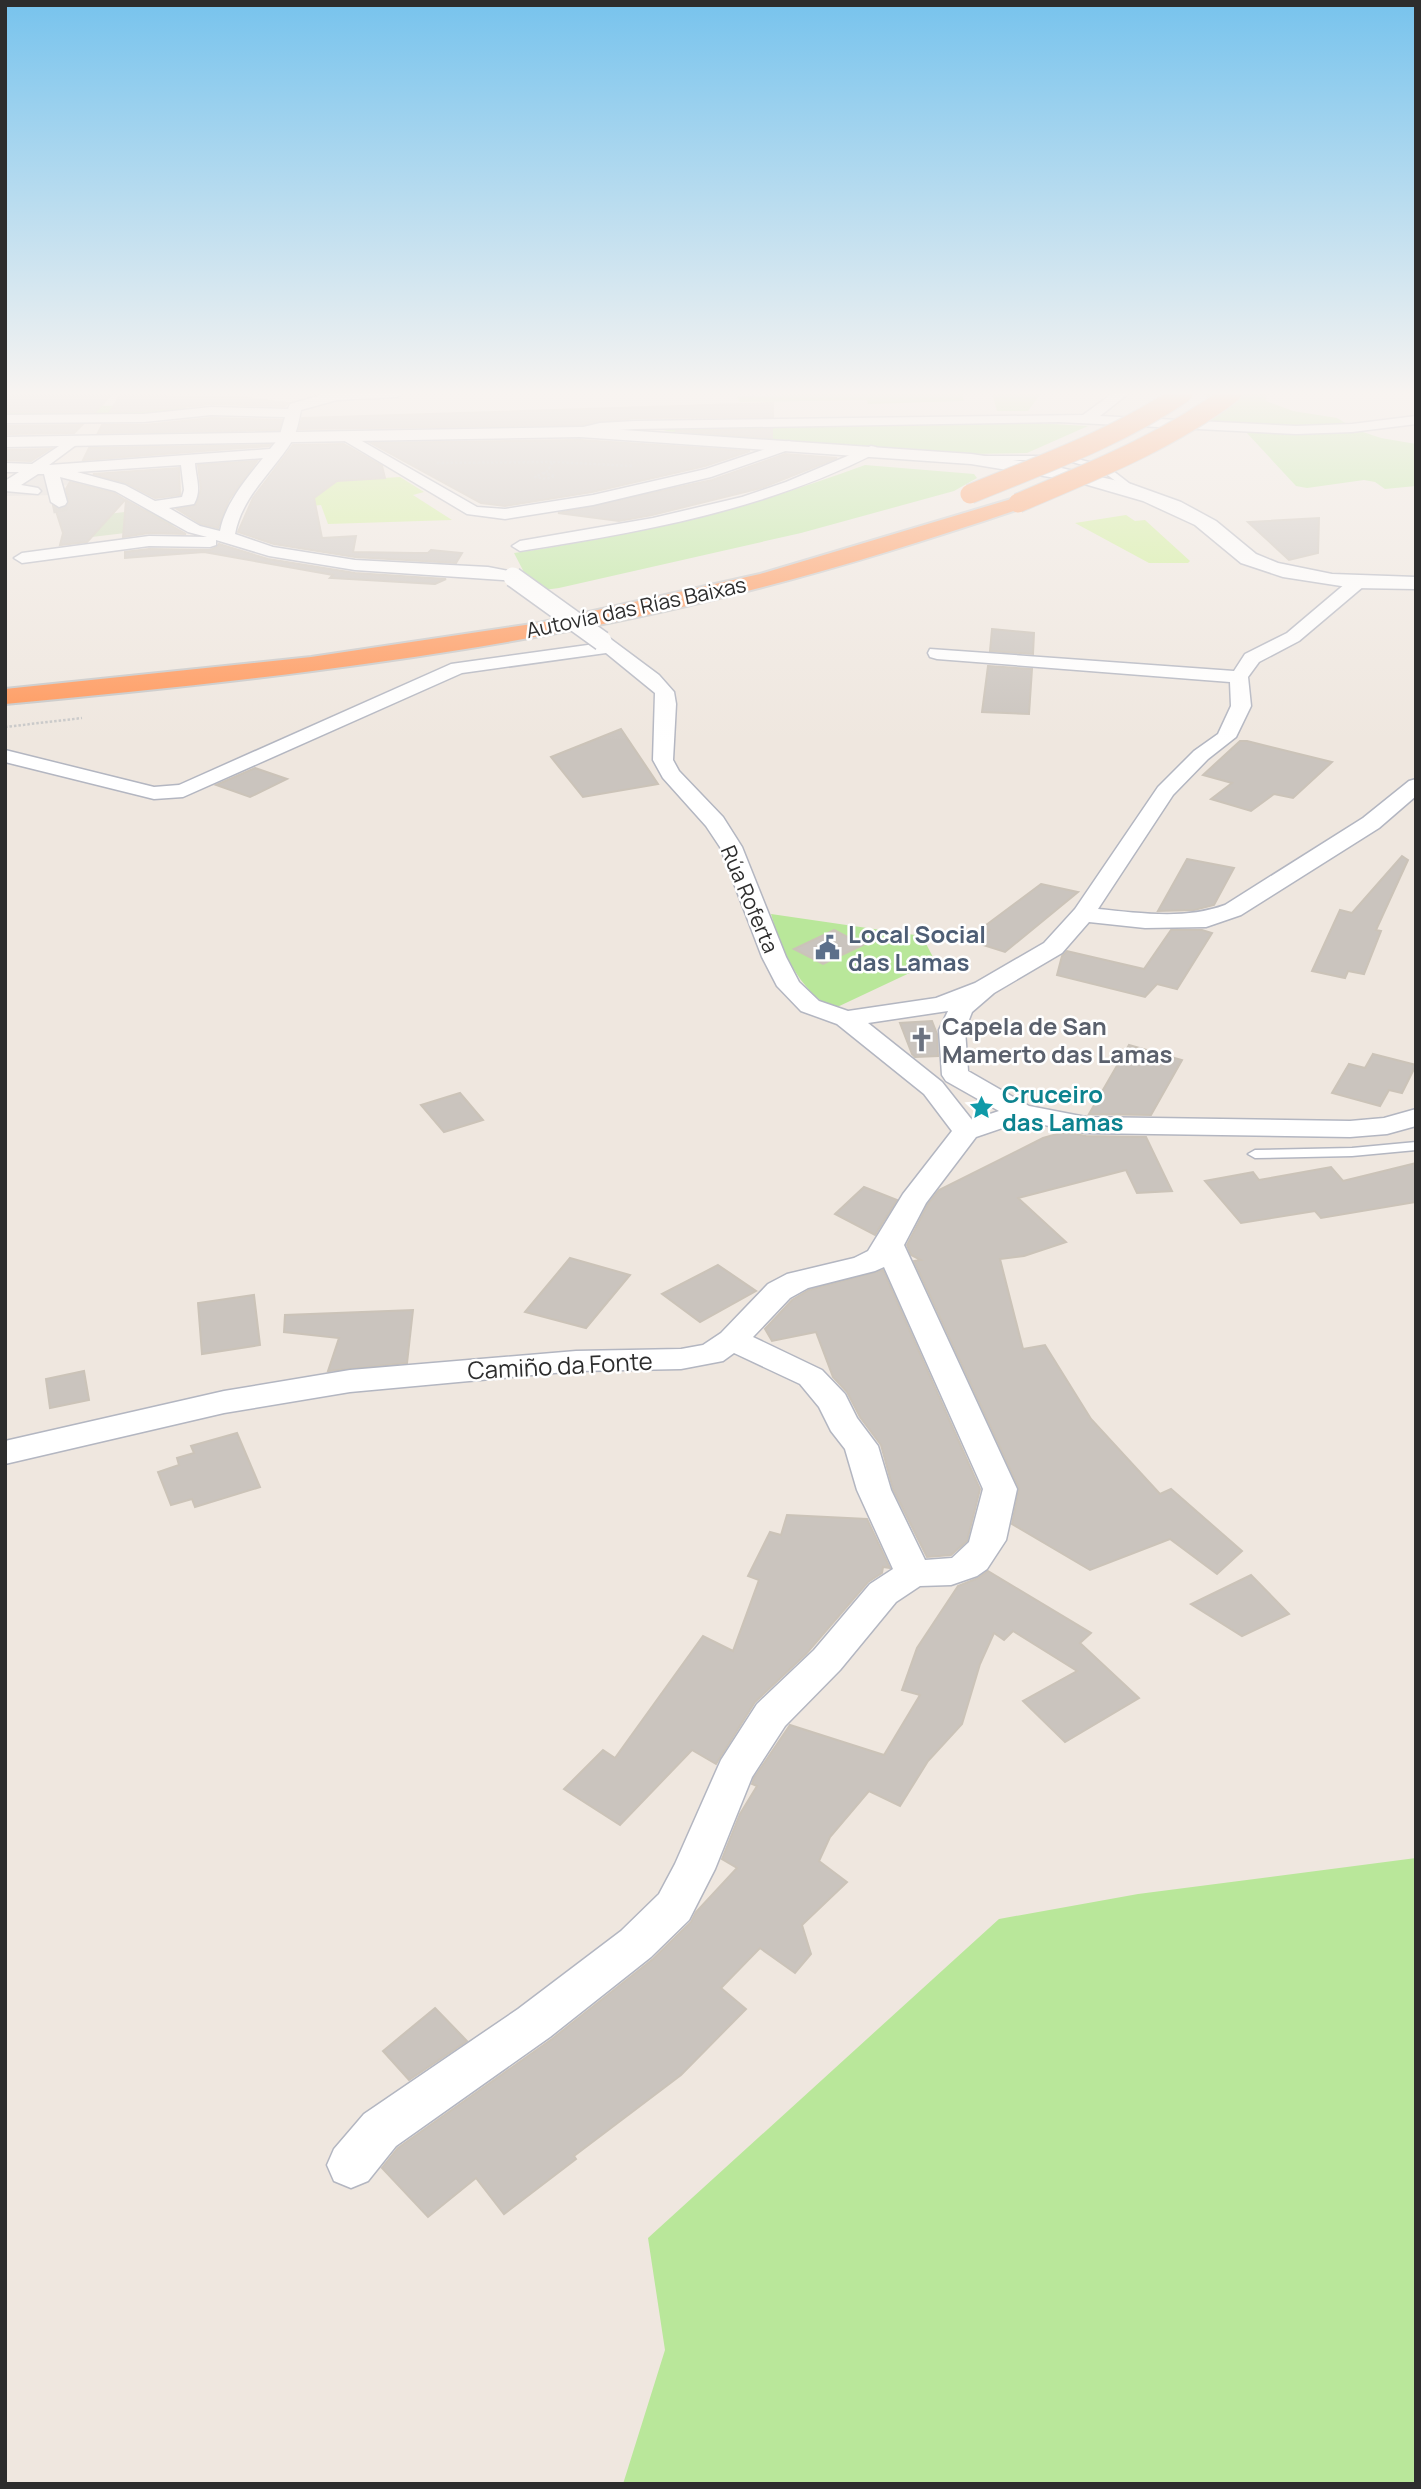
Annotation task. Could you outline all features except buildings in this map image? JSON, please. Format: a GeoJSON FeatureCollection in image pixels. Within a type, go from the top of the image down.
{"type":"FeatureCollection","features":[{"type":"Feature","properties":{"kind":"highway","name":"Autovía das Rías Baixas"},"geometry":{"type":"LineString","coordinates":[[5,697],[334,661],[613,615],[770,579],[906,541],[1000,509]]}},
{"type":"Feature","properties":{"kind":"highway"},"geometry":{"type":"LineString","coordinates":[[806,545],[882,523]]}},
{"type":"Feature","properties":{"kind":"highway","name":"Autovía das Rías Baixas"},"geometry":{"type":"LineString","coordinates":[[517,608],[570,597]]}},
{"type":"Feature","properties":{"kind":"street"},"geometry":{"type":"LineString","coordinates":[[58,509],[62,519],[62,545],[55,550],[22,558],[164,540],[230,543],[355,565],[488,572],[513,577],[606,644]]}},
{"type":"Feature","properties":{"kind":"street"},"geometry":{"type":"LineString","coordinates":[[158,509],[194,529],[227,536],[269,551]]}},
{"type":"Feature","properties":{"kind":"street"},"geometry":{"type":"LineString","coordinates":[[227,536],[230,520],[237,509]]}},
{"type":"Feature","properties":{"kind":"street"},"geometry":{"type":"LineString","coordinates":[[470,509],[505,514],[535,509]]}},
{"type":"Feature","properties":{"kind":"street"},"geometry":{"type":"LineString","coordinates":[[520,546],[572,538],[707,509]]}},
{"type":"Feature","properties":{"kind":"street"},"geometry":{"type":"LineString","coordinates":[[1180,509],[1208,523],[1250,559],[1304,574],[1358,582],[1416,583]]}},
{"type":"Feature","properties":{"kind":"street"},"geometry":{"type":"LineString","coordinates":[[846,1019],[941,1005],[985,988],[1053,948],[1083,914],[1165,791],[1201,755],[1226,737],[1241,706],[1239,677],[1252,658],[1293,637],[1358,582]]}},
{"type":"Feature","properties":{"kind":"street"},"geometry":{"type":"LineString","coordinates":[[5,756],[154,793],[169,794],[183,791],[458,668],[606,644]]}},
{"type":"Feature","properties":{"kind":"street","name":"Rúa Roferta"},"geometry":{"type":"LineString","coordinates":[[606,644],[652,679],[664,692],[663,760],[670,774],[715,822],[731,847],[774,957],[789,986],[810,1006],[846,1019],[944,1082]]}},
{"type":"Feature","properties":{"kind":"street"},"geometry":{"type":"LineString","coordinates":[[937,653],[1239,677]]}},
{"type":"Feature","properties":{"kind":"street"},"geometry":{"type":"LineString","coordinates":[[1083,914],[1145,920],[1206,920],[1233,910],[1371,823],[1416,785]]}},
{"type":"Feature","properties":{"kind":"street"},"geometry":{"type":"LineString","coordinates":[[985,988],[961,1009],[952,1030],[944,1082],[966,1131],[1021,1112]]}},
{"type":"Feature","properties":{"kind":"street"},"geometry":{"type":"LineString","coordinates":[[944,1082],[1021,1112],[1086,1125],[1350,1129],[1387,1126],[1416,1117]]}},
{"type":"Feature","properties":{"kind":"street","name":"Camiño da Fonte"},"geometry":{"type":"LineString","coordinates":[[5,1453],[224,1402],[350,1381],[576,1361],[681,1359],[712,1354],[732,1340],[779,1291],[798,1281],[864,1265],[879,1257],[889,1245],[913,1200],[945,1163],[966,1131]]}},
{"type":"Feature","properties":{"kind":"street"},"geometry":{"type":"LineString","coordinates":[[351,2165],[380,2130],[534,2023],[636,1944],[674,1907],[694,1869],[735,1771],[771,1715],[827,1660],[883,1593],[913,1573],[952,1572],[979,1559],[994,1528],[1000,1489],[889,1245]]}},
{"type":"Feature","properties":{"kind":"street"},"geometry":{"type":"LineString","coordinates":[[732,1340],[811,1377],[833,1402],[843,1423],[861,1446],[874,1490],[913,1573]]}},
{"type":"Feature","properties":{"kind":"lane"},"geometry":{"type":"LineString","coordinates":[[1255,1154],[1352,1152],[1416,1146]]}},
{"type":"Feature","properties":{"kind":"green space"},"geometry":{"type":"Polygon","coordinates":[[[149,509],[176,525],[75,539],[67,519],[149,509]]]}},
{"type":"Feature","properties":{"kind":"green space"},"geometry":{"type":"Polygon","coordinates":[[[323,509],[435,509],[452,520],[328,524],[323,509]]]}},
{"type":"Feature","properties":{"kind":"green space"},"geometry":{"type":"Polygon","coordinates":[[[727,509],[888,509],[801,533],[544,590],[527,578],[514,553],[604,538],[727,509]]]}},
{"type":"Feature","properties":{"kind":"green space"},"geometry":{"type":"Polygon","coordinates":[[[1126,515],[1135,521],[1145,520],[1190,561],[1149,563],[1075,523],[1126,515]]]}},
{"type":"Feature","properties":{"kind":"green space"},"geometry":{"type":"Polygon","coordinates":[[[771,914],[922,936],[935,961],[833,1009],[810,991],[793,968],[780,942],[771,914]]]}},
{"type":"Feature","properties":{"kind":"green space"},"geometry":{"type":"Polygon","coordinates":[[[1416,1858],[1416,2484],[623,2484],[665,2350],[648,2238],[999,1919],[1138,1894],[1416,1858]]]}},
{"type":"Feature","properties":{"kind":"place","name":"Local Social das Lamas"},"geometry":{"type":"Point","coordinates":[828,947]}},
{"type":"Feature","properties":{"kind":"place","name":"Capela de San Mamerto das Lamas"},"geometry":{"type":"Point","coordinates":[922,1039]}},
{"type":"Feature","properties":{"kind":"place","name":"Cruceiro das Lamas"},"geometry":{"type":"Point","coordinates":[982,1107]}}]}
